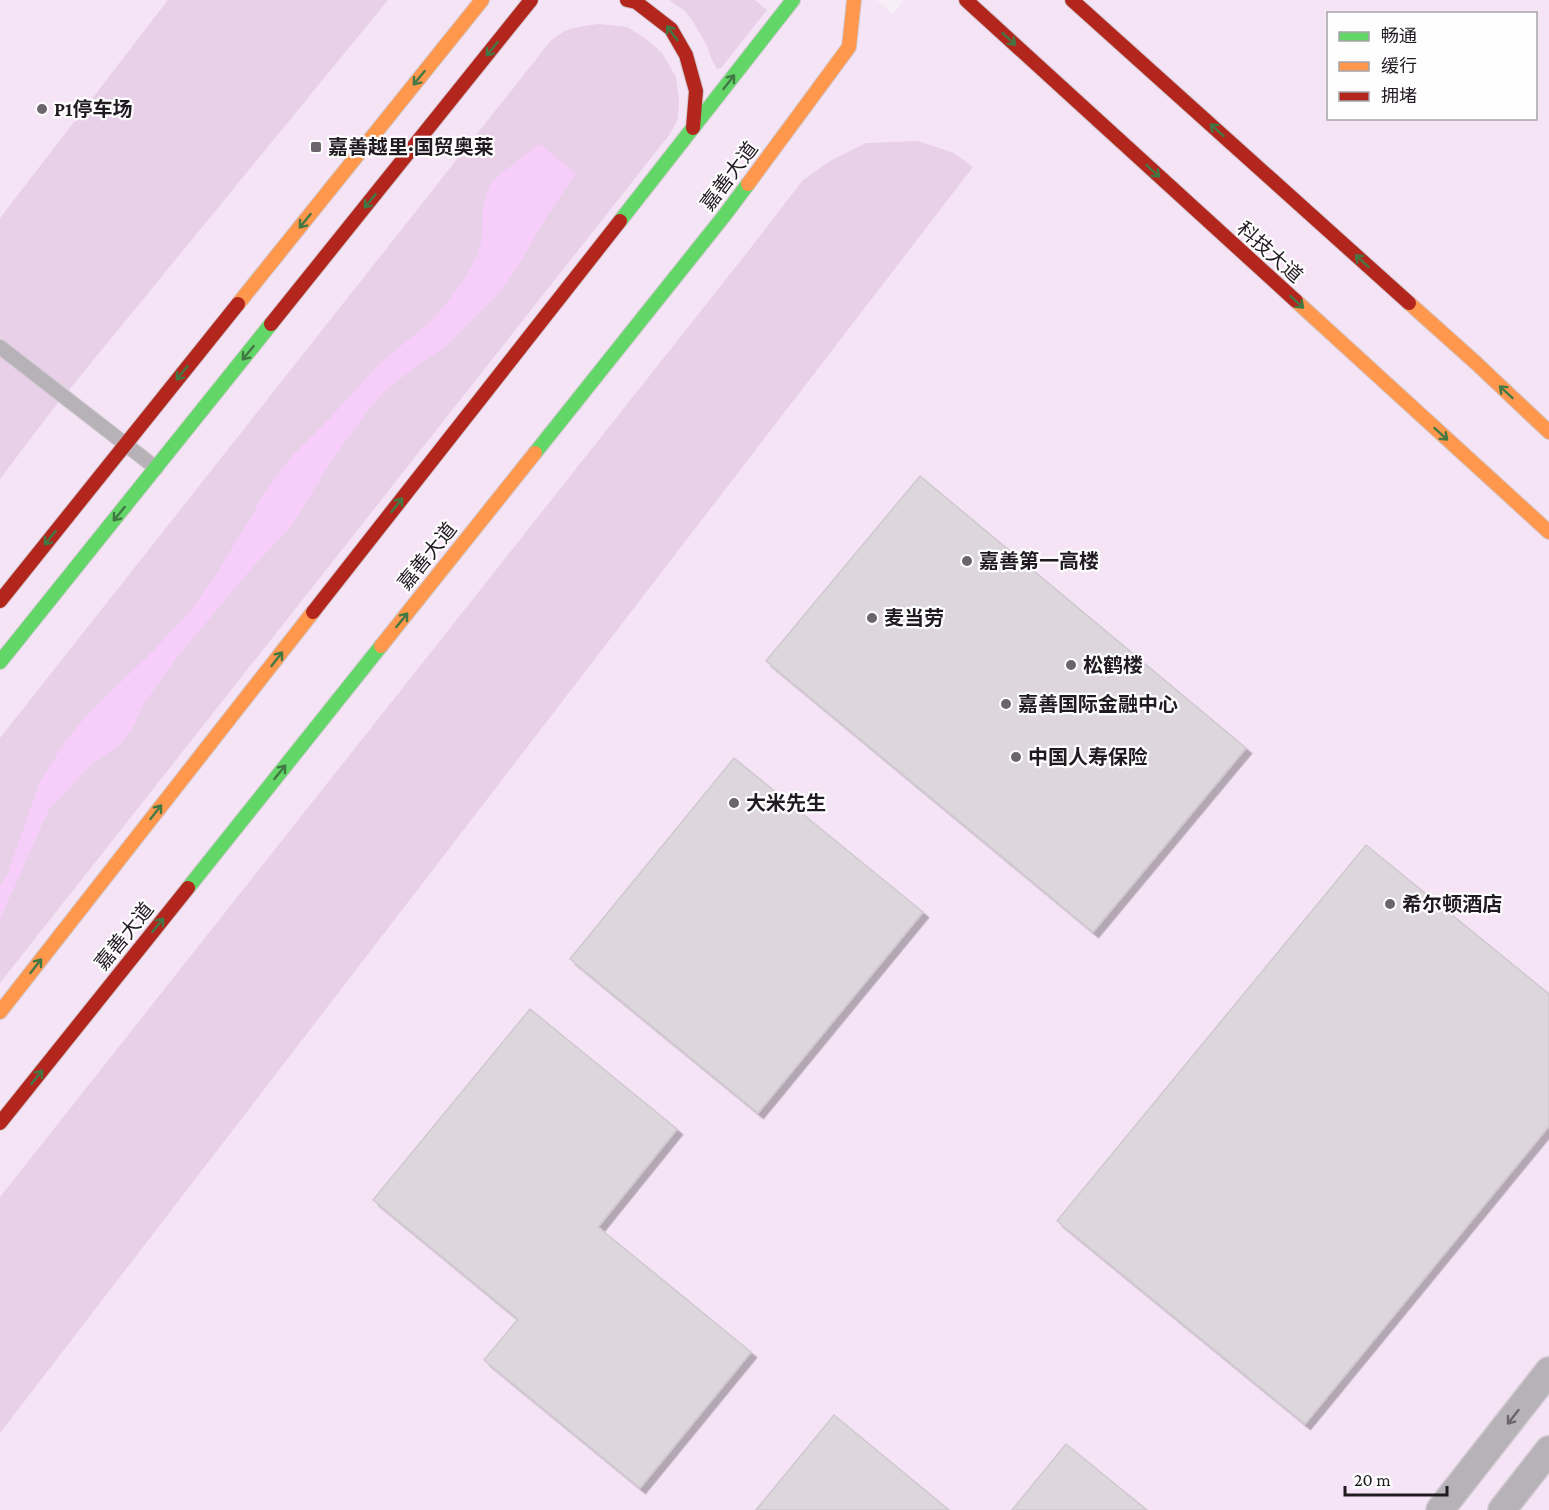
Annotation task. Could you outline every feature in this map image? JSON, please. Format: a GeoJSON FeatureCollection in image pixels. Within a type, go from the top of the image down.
{"type":"FeatureCollection","features":[{"type":"Feature","properties":{"kind":"main road"},"geometry":{"type":"LineString","coordinates":[[0,601],[483,0]]}},
{"type":"Feature","properties":{"kind":"main road"},"geometry":{"type":"LineString","coordinates":[[0,662],[530,2],[543,0]]}},
{"type":"Feature","properties":{"kind":"main road"},"geometry":{"type":"LineString","coordinates":[[627,0],[636,2],[671,29],[686,54],[696,91],[693,128]]}},
{"type":"Feature","properties":{"kind":"main road"},"geometry":{"type":"LineString","coordinates":[[0,1012],[793,0]]}},
{"type":"Feature","properties":{"kind":"main road","name":"嘉善大道"},"geometry":{"type":"LineString","coordinates":[[0,1123],[724,216],[849,47],[854,0]]}},
{"type":"Feature","properties":{"kind":"main road","name":"科技大道"},"geometry":{"type":"LineString","coordinates":[[966,0],[1549,532]]}},
{"type":"Feature","properties":{"kind":"main road"},"geometry":{"type":"LineString","coordinates":[[1072,0],[1459,347],[1549,432]]}},
{"type":"Feature","properties":{"kind":"street"},"geometry":{"type":"LineString","coordinates":[[1440,1510],[1549,1371]]}},
{"type":"Feature","properties":{"kind":"street"},"geometry":{"type":"LineString","coordinates":[[1502,1510],[1549,1450]]}},
{"type":"Feature","properties":{"kind":"lane"},"geometry":{"type":"LineString","coordinates":[[0,347],[156,468]]}},
{"type":"Feature","properties":{"kind":"shaded area"},"geometry":{"type":"Polygon","coordinates":[[[0,0],[877,0],[893,14],[904,0],[1549,0],[1549,1510],[0,1510],[0,0]]]}},
{"type":"Feature","properties":{"kind":"shaded area"},"geometry":{"type":"Polygon","coordinates":[[[168,0],[388,0],[50,413],[0,479],[0,218],[168,0]]]}},
{"type":"Feature","properties":{"kind":"shaded area"},"geometry":{"type":"Polygon","coordinates":[[[669,0],[755,0],[767,10],[721,68],[717,69],[694,23],[685,11],[669,0]]]}},
{"type":"Feature","properties":{"kind":"shaded area"},"geometry":{"type":"Polygon","coordinates":[[[599,24],[627,27],[662,53],[676,77],[679,100],[678,119],[670,134],[0,983],[0,738],[548,44],[565,31],[599,24]]]}},
{"type":"Feature","properties":{"kind":"shaded area"},"geometry":{"type":"Polygon","coordinates":[[[918,141],[954,153],[973,167],[0,1433],[0,1197],[803,180],[830,161],[866,143],[918,141]]]}},
{"type":"Feature","properties":{"kind":"shaded area"},"geometry":{"type":"Polygon","coordinates":[[[539,144],[576,173],[547,216],[515,271],[496,296],[446,346],[386,390],[367,411],[333,459],[290,528],[251,569],[177,657],[143,705],[134,725],[120,745],[93,763],[49,809],[0,919],[0,886],[8,873],[40,781],[65,742],[88,714],[156,648],[192,609],[218,572],[261,498],[290,458],[378,365],[430,322],[444,306],[466,277],[476,257],[482,240],[483,206],[490,185],[499,175],[539,144]]]}},
{"type":"Feature","properties":{"kind":"building","name":"嘉善国际金融中心"},"geometry":{"type":"Polygon","coordinates":[[[920,476],[1246,748],[1093,932],[766,661],[920,476]]]}},
{"type":"Feature","properties":{"kind":"building"},"geometry":{"type":"Polygon","coordinates":[[[734,758],[923,912],[758,1113],[570,959],[734,758]]]}},
{"type":"Feature","properties":{"kind":"building"},"geometry":{"type":"Polygon","coordinates":[[[1366,845],[1549,994],[1549,1126],[1305,1424],[1057,1221],[1366,845]]]}},
{"type":"Feature","properties":{"kind":"building"},"geometry":{"type":"Polygon","coordinates":[[[530,1009],[677,1129],[598,1227],[751,1352],[640,1488],[484,1360],[518,1319],[373,1200],[530,1009]]]}},
{"type":"Feature","properties":{"kind":"building"},"geometry":{"type":"Polygon","coordinates":[[[834,1415],[949,1510],[756,1510],[834,1415]]]}},
{"type":"Feature","properties":{"kind":"building"},"geometry":{"type":"Polygon","coordinates":[[[1066,1444],[1147,1510],[1012,1510],[1066,1444]]]}},
{"type":"Feature","properties":{"kind":"traffic: fast"},"geometry":{"type":"LineString","coordinates":[[620,221],[793,0]]}},
{"type":"Feature","properties":{"kind":"traffic: fast"},"geometry":{"type":"LineString","coordinates":[[535,453],[748,184]]}},
{"type":"Feature","properties":{"kind":"traffic: fast"},"geometry":{"type":"LineString","coordinates":[[0,662],[271,324]]}},
{"type":"Feature","properties":{"kind":"traffic: fast"},"geometry":{"type":"LineString","coordinates":[[188,888],[381,646]]}},
{"type":"Feature","properties":{"kind":"traffic: slow"},"geometry":{"type":"LineString","coordinates":[[238,304],[482,0]]}},
{"type":"Feature","properties":{"kind":"traffic: slow"},"geometry":{"type":"LineString","coordinates":[[748,184],[849,47],[854,0]]}},
{"type":"Feature","properties":{"kind":"traffic: slow"},"geometry":{"type":"LineString","coordinates":[[1296,301],[1549,532]]}},
{"type":"Feature","properties":{"kind":"traffic: slow"},"geometry":{"type":"LineString","coordinates":[[1409,303],[1549,432]]}},
{"type":"Feature","properties":{"kind":"traffic: slow"},"geometry":{"type":"LineString","coordinates":[[381,646],[535,453]]}},
{"type":"Feature","properties":{"kind":"traffic: slow"},"geometry":{"type":"LineString","coordinates":[[0,1012],[313,612]]}},
{"type":"Feature","properties":{"kind":"traffic: jam"},"geometry":{"type":"LineString","coordinates":[[271,324],[531,0]]}},
{"type":"Feature","properties":{"kind":"traffic: jam"},"geometry":{"type":"LineString","coordinates":[[627,0],[636,2],[671,29],[686,55],[696,91],[693,128]]}},
{"type":"Feature","properties":{"kind":"traffic: jam"},"geometry":{"type":"LineString","coordinates":[[966,0],[1296,301]]}},
{"type":"Feature","properties":{"kind":"traffic: jam"},"geometry":{"type":"LineString","coordinates":[[1072,0],[1409,303]]}},
{"type":"Feature","properties":{"kind":"traffic: jam"},"geometry":{"type":"LineString","coordinates":[[313,612],[620,221]]}},
{"type":"Feature","properties":{"kind":"traffic: jam"},"geometry":{"type":"LineString","coordinates":[[0,601],[238,304]]}},
{"type":"Feature","properties":{"kind":"traffic: jam"},"geometry":{"type":"LineString","coordinates":[[0,1123],[188,888]]}},
{"type":"Feature","properties":{"kind":"place","name":"P1停车场"},"geometry":{"type":"Point","coordinates":[42,109]}},
{"type":"Feature","properties":{"kind":"place","name":"嘉善越里·国贸奥莱"},"geometry":{"type":"Point","coordinates":[316,147]}},
{"type":"Feature","properties":{"kind":"place","name":"嘉善第一高楼"},"geometry":{"type":"Point","coordinates":[967,561]}},
{"type":"Feature","properties":{"kind":"place","name":"麦当劳"},"geometry":{"type":"Point","coordinates":[872,618]}},
{"type":"Feature","properties":{"kind":"place","name":"松鹤楼"},"geometry":{"type":"Point","coordinates":[1071,665]}},
{"type":"Feature","properties":{"kind":"place","name":"嘉善国际金融中心"},"geometry":{"type":"Point","coordinates":[1006,704]}},
{"type":"Feature","properties":{"kind":"place","name":"中国人寿保险"},"geometry":{"type":"Point","coordinates":[1016,757]}},
{"type":"Feature","properties":{"kind":"place","name":"大米先生"},"geometry":{"type":"Point","coordinates":[734,803]}},
{"type":"Feature","properties":{"kind":"place","name":"希尔顿酒店"},"geometry":{"type":"Point","coordinates":[1390,904]}}]}
